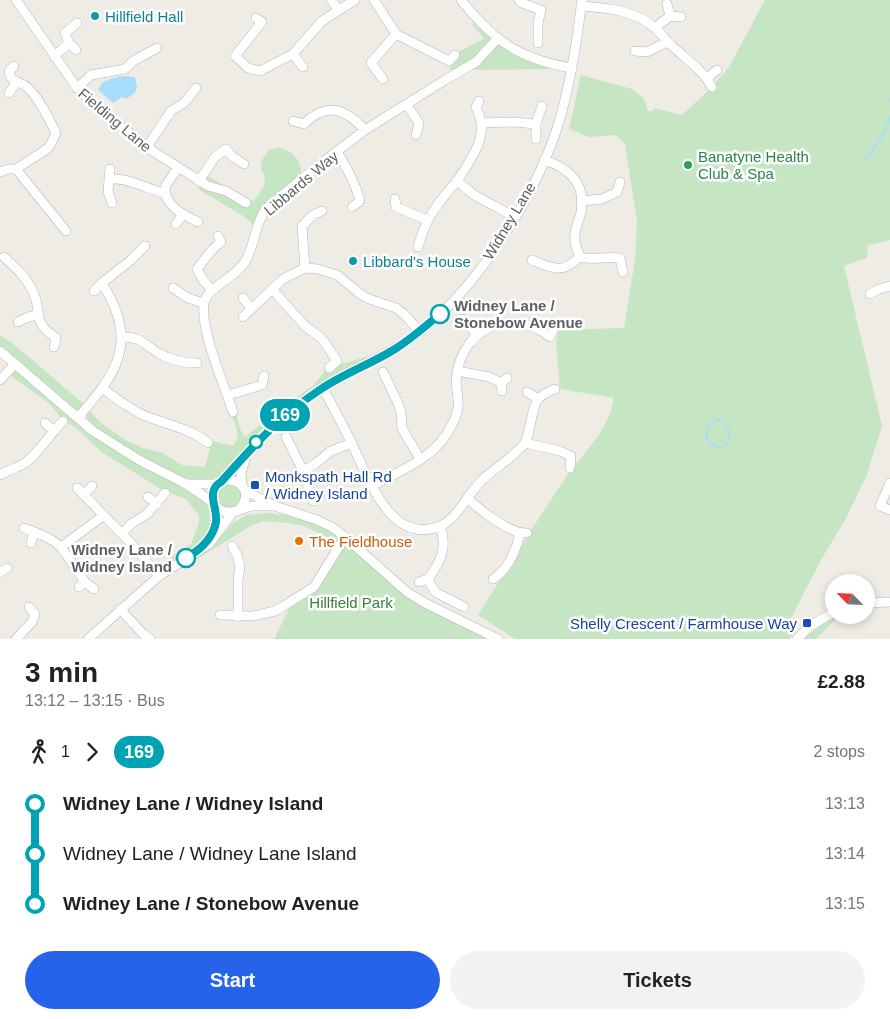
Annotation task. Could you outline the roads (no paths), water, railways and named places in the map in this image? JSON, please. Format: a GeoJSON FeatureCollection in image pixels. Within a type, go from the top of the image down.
{"type":"FeatureCollection","features":[{"type":"Feature","properties":{"kind":"street","name":"Fielding Lane"},"geometry":{"type":"LineString","coordinates":[[16,0],[77,88],[146,148],[208,186],[226,191],[246,203]]}},
{"type":"Feature","properties":{"kind":"street"},"geometry":{"type":"LineString","coordinates":[[331,0],[338,9]]}},
{"type":"Feature","properties":{"kind":"street"},"geometry":{"type":"LineString","coordinates":[[262,22],[232,53],[248,68],[260,71],[293,54],[316,26],[338,9],[355,0]]}},
{"type":"Feature","properties":{"kind":"street"},"geometry":{"type":"LineString","coordinates":[[374,0],[396,34],[451,61]]}},
{"type":"Feature","properties":{"kind":"street"},"geometry":{"type":"LineString","coordinates":[[461,0],[478,22],[497,39],[526,56],[554,65],[572,68]]}},
{"type":"Feature","properties":{"kind":"street"},"geometry":{"type":"LineString","coordinates":[[519,0],[522,3],[543,5],[535,31],[538,43]]}},
{"type":"Feature","properties":{"kind":"street"},"geometry":{"type":"LineString","coordinates":[[582,3],[604,4],[632,14],[655,28],[667,42],[696,65],[712,87]]}},
{"type":"Feature","properties":{"kind":"street","name":"Widney Lane"},"geometry":{"type":"LineString","coordinates":[[219,483],[263,434],[283,417],[323,388],[394,350],[420,332],[441,314],[473,279],[515,217],[544,160],[558,124],[572,68],[582,3]]}},
{"type":"Feature","properties":{"kind":"street"},"geometry":{"type":"LineString","coordinates":[[667,4],[670,16]]}},
{"type":"Feature","properties":{"kind":"street"},"geometry":{"type":"LineString","coordinates":[[655,28],[670,16],[681,17]]}},
{"type":"Feature","properties":{"kind":"street"},"geometry":{"type":"LineString","coordinates":[[76,50],[68,43],[65,33],[77,22]]}},
{"type":"Feature","properties":{"kind":"street"},"geometry":{"type":"LineString","coordinates":[[382,79],[368,65],[396,34]]}},
{"type":"Feature","properties":{"kind":"street","name":"Libbards Way"},"geometry":{"type":"LineString","coordinates":[[203,303],[212,290],[238,270],[246,260],[256,237],[261,216],[265,210],[315,168],[366,130],[476,62],[497,39]]}},
{"type":"Feature","properties":{"kind":"street"},"geometry":{"type":"LineString","coordinates":[[635,51],[648,56],[667,42]]}},
{"type":"Feature","properties":{"kind":"street"},"geometry":{"type":"LineString","coordinates":[[54,56],[68,43]]}},
{"type":"Feature","properties":{"kind":"street"},"geometry":{"type":"LineString","coordinates":[[77,88],[91,75],[125,68],[133,61],[157,48]]}},
{"type":"Feature","properties":{"kind":"street"},"geometry":{"type":"LineString","coordinates":[[293,54],[303,67]]}},
{"type":"Feature","properties":{"kind":"street"},"geometry":{"type":"LineString","coordinates":[[0,172],[16,169],[47,149],[60,132],[28,87],[12,80],[8,69]]}},
{"type":"Feature","properties":{"kind":"street"},"geometry":{"type":"LineString","coordinates":[[707,78],[717,70]]}},
{"type":"Feature","properties":{"kind":"street"},"geometry":{"type":"LineString","coordinates":[[9,93],[16,83]]}},
{"type":"Feature","properties":{"kind":"street"},"geometry":{"type":"LineString","coordinates":[[146,148],[171,111],[189,102],[196,88]]}},
{"type":"Feature","properties":{"kind":"street"},"geometry":{"type":"LineString","coordinates":[[407,105],[419,123],[416,135]]}},
{"type":"Feature","properties":{"kind":"street"},"geometry":{"type":"LineString","coordinates":[[418,246],[427,220],[434,208],[457,181],[478,142],[482,123],[475,105]]}},
{"type":"Feature","properties":{"kind":"street"},"geometry":{"type":"LineString","coordinates":[[536,139],[536,124],[542,106]]}},
{"type":"Feature","properties":{"kind":"street"},"geometry":{"type":"LineString","coordinates":[[293,121],[305,126],[312,117],[324,112],[337,110],[355,118],[366,130]]}},
{"type":"Feature","properties":{"kind":"street"},"geometry":{"type":"LineString","coordinates":[[419,123],[428,121]]}},
{"type":"Feature","properties":{"kind":"street"},"geometry":{"type":"LineString","coordinates":[[482,123],[513,122],[536,124]]}},
{"type":"Feature","properties":{"kind":"street"},"geometry":{"type":"LineString","coordinates":[[199,180],[214,157],[226,145],[233,157],[244,164]]}},
{"type":"Feature","properties":{"kind":"street"},"geometry":{"type":"LineString","coordinates":[[337,152],[353,179],[360,204]]}},
{"type":"Feature","properties":{"kind":"street"},"geometry":{"type":"LineString","coordinates":[[544,160],[568,171],[576,181],[581,202],[574,230],[574,240],[580,257]]}},
{"type":"Feature","properties":{"kind":"street"},"geometry":{"type":"LineString","coordinates":[[178,168],[166,184],[165,193],[168,201],[183,214],[198,222]]}},
{"type":"Feature","properties":{"kind":"street"},"geometry":{"type":"LineString","coordinates":[[16,169],[56,224],[66,232]]}},
{"type":"Feature","properties":{"kind":"street"},"geometry":{"type":"LineString","coordinates":[[110,169],[108,192],[112,203]]}},
{"type":"Feature","properties":{"kind":"street"},"geometry":{"type":"LineString","coordinates":[[109,180],[113,178],[126,180],[165,193]]}},
{"type":"Feature","properties":{"kind":"street"},"geometry":{"type":"LineString","coordinates":[[457,181],[474,196],[515,217]]}},
{"type":"Feature","properties":{"kind":"street"},"geometry":{"type":"LineString","coordinates":[[581,202],[620,194],[620,182]]}},
{"type":"Feature","properties":{"kind":"street"},"geometry":{"type":"LineString","coordinates":[[393,206],[427,220]]}},
{"type":"Feature","properties":{"kind":"street"},"geometry":{"type":"LineString","coordinates":[[305,268],[297,241],[304,223],[313,215],[322,211]]}},
{"type":"Feature","properties":{"kind":"street"},"geometry":{"type":"LineString","coordinates":[[176,224],[183,214]]}},
{"type":"Feature","properties":{"kind":"street"},"geometry":{"type":"LineString","coordinates":[[212,290],[202,280],[196,269],[223,240]]}},
{"type":"Feature","properties":{"kind":"street"},"geometry":{"type":"LineString","coordinates":[[94,291],[145,246]]}},
{"type":"Feature","properties":{"kind":"street"},"geometry":{"type":"LineString","coordinates":[[580,257],[587,259],[622,255],[624,272]]}},
{"type":"Feature","properties":{"kind":"street"},"geometry":{"type":"LineString","coordinates":[[532,260],[541,268],[560,269],[571,266],[580,257]]}},
{"type":"Feature","properties":{"kind":"street"},"geometry":{"type":"LineString","coordinates":[[1,258],[22,274],[34,293],[38,315],[44,330],[56,339]]}},
{"type":"Feature","properties":{"kind":"street"},"geometry":{"type":"LineString","coordinates":[[243,317],[283,279],[305,268],[328,271],[337,275],[363,296],[396,308],[420,332]]}},
{"type":"Feature","properties":{"kind":"street"},"geometry":{"type":"LineString","coordinates":[[80,418],[116,367],[120,354],[122,337],[116,310],[102,283]]}},
{"type":"Feature","properties":{"kind":"street"},"geometry":{"type":"LineString","coordinates":[[870,294],[877,285],[890,286]]}},
{"type":"Feature","properties":{"kind":"street"},"geometry":{"type":"LineString","coordinates":[[272,289],[304,326],[320,337],[340,361],[329,368]]}},
{"type":"Feature","properties":{"kind":"street"},"geometry":{"type":"LineString","coordinates":[[180,290],[188,298],[203,303],[205,326],[233,412]]}},
{"type":"Feature","properties":{"kind":"street"},"geometry":{"type":"LineString","coordinates":[[243,298],[252,308]]}},
{"type":"Feature","properties":{"kind":"street"},"geometry":{"type":"LineString","coordinates":[[18,322],[38,315]]}},
{"type":"Feature","properties":{"kind":"street"},"geometry":{"type":"LineString","coordinates":[[462,319],[477,334]]}},
{"type":"Feature","properties":{"kind":"street"},"geometry":{"type":"LineString","coordinates":[[372,486],[420,459],[435,448],[445,437],[454,422],[458,406],[456,380],[462,354],[477,334],[502,323],[522,323],[533,326],[550,337]]}},
{"type":"Feature","properties":{"kind":"street"},"geometry":{"type":"LineString","coordinates":[[122,337],[138,338],[158,353],[191,366]]}},
{"type":"Feature","properties":{"kind":"street"},"geometry":{"type":"LineString","coordinates":[[0,351],[93,431],[123,451],[186,484],[223,511],[236,511],[255,506],[275,506]]}},
{"type":"Feature","properties":{"kind":"street"},"geometry":{"type":"LineString","coordinates":[[0,380],[13,366],[17,365]]}},
{"type":"Feature","properties":{"kind":"street"},"geometry":{"type":"LineString","coordinates":[[458,370],[489,377],[504,384]]}},
{"type":"Feature","properties":{"kind":"street"},"geometry":{"type":"LineString","coordinates":[[383,372],[397,401],[402,428],[420,459]]}},
{"type":"Feature","properties":{"kind":"street"},"geometry":{"type":"LineString","coordinates":[[228,396],[264,384]]}},
{"type":"Feature","properties":{"kind":"street"},"geometry":{"type":"LineString","coordinates":[[102,388],[134,410],[148,417],[205,437]]}},
{"type":"Feature","properties":{"kind":"street"},"geometry":{"type":"LineString","coordinates":[[323,388],[372,486],[386,507],[403,524],[412,528],[425,529],[440,526],[450,520],[488,473],[514,454],[525,443],[537,398],[545,392],[555,389]]}},
{"type":"Feature","properties":{"kind":"street"},"geometry":{"type":"LineString","coordinates":[[527,392],[537,398]]}},
{"type":"Feature","properties":{"kind":"street"},"geometry":{"type":"LineString","coordinates":[[0,476],[8,470],[23,465],[30,459],[63,421]]}},
{"type":"Feature","properties":{"kind":"street"},"geometry":{"type":"LineString","coordinates":[[45,424],[54,431]]}},
{"type":"Feature","properties":{"kind":"street"},"geometry":{"type":"LineString","coordinates":[[286,437],[303,471],[308,497]]}},
{"type":"Feature","properties":{"kind":"street"},"geometry":{"type":"LineString","coordinates":[[303,471],[331,451],[352,443]]}},
{"type":"Feature","properties":{"kind":"street"},"geometry":{"type":"LineString","coordinates":[[525,443],[560,451],[571,456],[570,468]]}},
{"type":"Feature","properties":{"kind":"street","name":"Widney Lane"},"geometry":{"type":"LineString","coordinates":[[244,488],[241,473],[247,453]]}},
{"type":"Feature","properties":{"kind":"street"},"geometry":{"type":"LineString","coordinates":[[186,484],[219,483],[233,480],[275,506],[317,520],[345,537],[407,592],[425,603],[498,639]]}},
{"type":"Feature","properties":{"kind":"street"},"geometry":{"type":"LineString","coordinates":[[200,549],[213,532],[216,520],[212,494],[219,483]]}},
{"type":"Feature","properties":{"kind":"street"},"geometry":{"type":"LineString","coordinates":[[880,506],[890,483]]}},
{"type":"Feature","properties":{"kind":"street"},"geometry":{"type":"LineString","coordinates":[[92,486],[81,491],[159,576]]}},
{"type":"Feature","properties":{"kind":"street"},"geometry":{"type":"LineString","coordinates":[[88,639],[120,608],[159,576],[209,544],[245,501],[244,488]]}},
{"type":"Feature","properties":{"kind":"street"},"geometry":{"type":"LineString","coordinates":[[122,534],[131,524],[147,514],[164,493]]}},
{"type":"Feature","properties":{"kind":"street"},"geometry":{"type":"LineString","coordinates":[[148,497],[156,504]]}},
{"type":"Feature","properties":{"kind":"street"},"geometry":{"type":"LineString","coordinates":[[467,498],[496,520],[524,533],[502,573],[493,579]]}},
{"type":"Feature","properties":{"kind":"street"},"geometry":{"type":"LineString","coordinates":[[872,500],[890,510]]}},
{"type":"Feature","properties":{"kind":"street"},"geometry":{"type":"LineString","coordinates":[[61,547],[103,516]]}},
{"type":"Feature","properties":{"kind":"street"},"geometry":{"type":"LineString","coordinates":[[440,526],[444,542],[442,554],[424,581],[435,592],[464,607]]}},
{"type":"Feature","properties":{"kind":"street"},"geometry":{"type":"LineString","coordinates":[[24,528],[53,540],[61,547],[82,584],[94,589]]}},
{"type":"Feature","properties":{"kind":"street"},"geometry":{"type":"LineString","coordinates":[[31,543],[34,532]]}},
{"type":"Feature","properties":{"kind":"street"},"geometry":{"type":"LineString","coordinates":[[220,615],[254,616],[274,611],[314,587],[345,537]]}},
{"type":"Feature","properties":{"kind":"street"},"geometry":{"type":"LineString","coordinates":[[232,546],[238,555],[240,566],[238,617]]}},
{"type":"Feature","properties":{"kind":"street"},"geometry":{"type":"LineString","coordinates":[[875,603],[890,602]]}},
{"type":"Feature","properties":{"kind":"street"},"geometry":{"type":"LineString","coordinates":[[120,608],[132,623],[150,639]]}},
{"type":"Feature","properties":{"kind":"street"},"geometry":{"type":"LineString","coordinates":[[16,639],[32,622],[36,612]]}},
{"type":"Feature","properties":{"kind":"street"},"geometry":{"type":"LineString","coordinates":[[797,639],[810,626],[825,617]]}},
{"type":"Feature","properties":{"kind":"water"},"geometry":{"type":"Polygon","coordinates":[[[122,76],[135,77],[137,87],[135,93],[126,99],[122,97],[113,103],[98,90],[105,82],[122,76]]]}},
{"type":"Feature","properties":{"kind":"waterway"},"geometry":{"type":"LineString","coordinates":[[866,160],[883,134],[890,116]]}},
{"type":"Feature","properties":{"kind":"waterway"},"geometry":{"type":"LineString","coordinates":[[716,420],[724,422],[729,430],[728,443],[721,448],[709,443],[706,436],[709,426],[716,420]]}},
{"type":"Feature","properties":{"kind":"place","name":"Hillfield Hall"},"geometry":{"type":"Point","coordinates":[95,16]}},
{"type":"Feature","properties":{"kind":"place","name":"Banatyne Health Club & Spa"},"geometry":{"type":"Point","coordinates":[688,165]}},
{"type":"Feature","properties":{"kind":"place","name":"Libbard's House"},"geometry":{"type":"Point","coordinates":[353,261]}},
{"type":"Feature","properties":{"kind":"place","name":"Widney Lane / Stonebow Avenue"},"geometry":{"type":"Point","coordinates":[440,314]}},
{"type":"Feature","properties":{"kind":"place","name":"Monkspath Hall Rd / Widney Island"},"geometry":{"type":"Point","coordinates":[255,485]}},
{"type":"Feature","properties":{"kind":"place","name":"The Fieldhouse"},"geometry":{"type":"Point","coordinates":[299,541]}},
{"type":"Feature","properties":{"kind":"place","name":"Widney Lane / Widney Island"},"geometry":{"type":"Point","coordinates":[186,558]}},
{"type":"Feature","properties":{"kind":"place","name":"Shelly Crescent / Farmhouse Way"},"geometry":{"type":"Point","coordinates":[807,623]}},
{"type":"Feature","properties":{"kind":"park label","name":"Hillfield Park"},"geometry":{"type":"Point","coordinates":[351,602]}}]}
